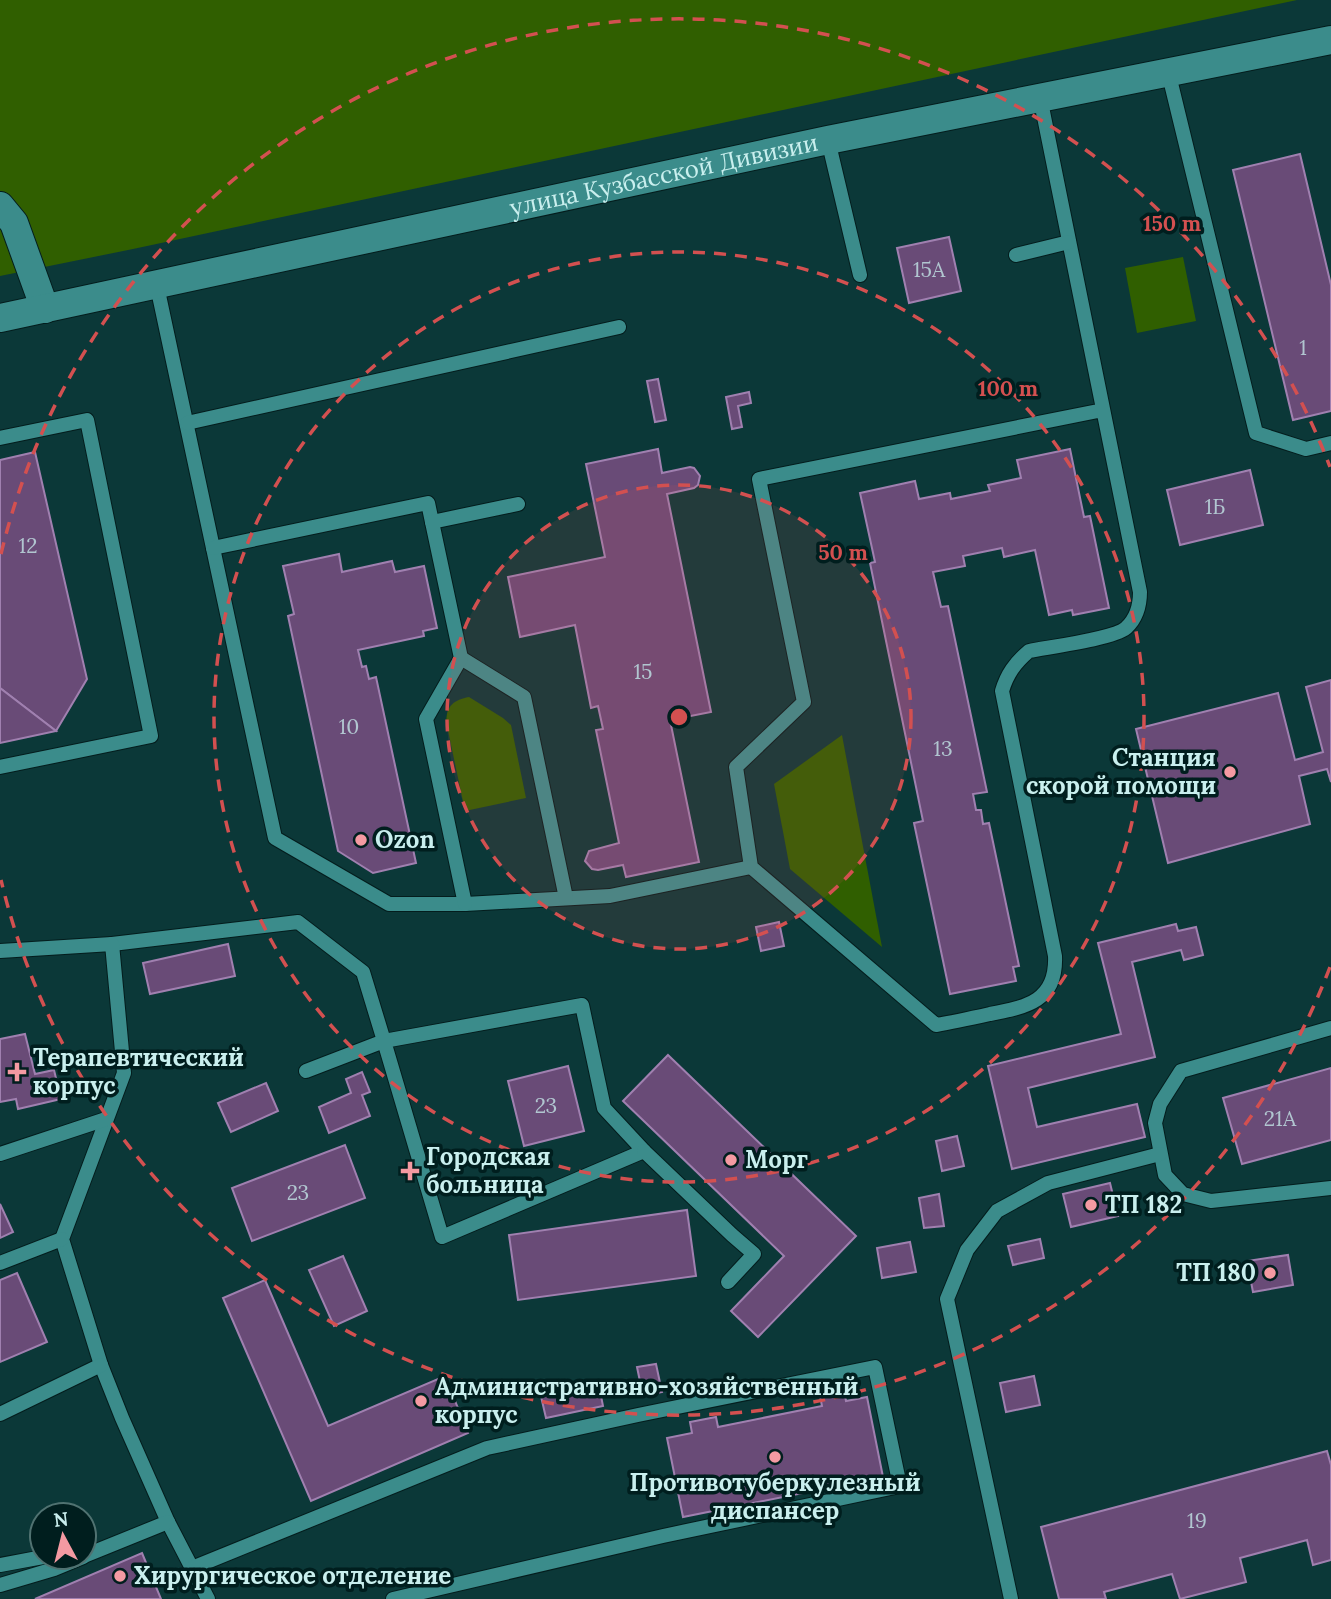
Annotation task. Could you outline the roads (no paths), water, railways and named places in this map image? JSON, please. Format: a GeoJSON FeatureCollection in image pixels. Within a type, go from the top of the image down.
{"type":"FeatureCollection","features":[{"type":"Feature","properties":{"kind":"street","name":"улица Кузбасской Дивизии"},"geometry":{"type":"LineString","coordinates":[[0,318],[828,139],[1331,40]]}},
{"type":"Feature","properties":{"kind":"street"},"geometry":{"type":"LineString","coordinates":[[0,206],[14,223],[45,309]]}},
{"type":"Feature","properties":{"kind":"lane"},"geometry":{"type":"LineString","coordinates":[[1168,71],[1256,433],[1306,449],[1331,443]]}},
{"type":"Feature","properties":{"kind":"lane"},"geometry":{"type":"LineString","coordinates":[[1040,97],[1140,592],[1138,611],[1126,628],[1118,633],[1028,652],[1011,669],[1002,691],[1055,956],[1054,976],[1043,995],[1025,1007],[936,1025],[751,867],[736,767],[804,702],[759,479],[1103,410]]}},
{"type":"Feature","properties":{"kind":"lane"},"geometry":{"type":"LineString","coordinates":[[828,139],[860,275]]}},
{"type":"Feature","properties":{"kind":"lane"},"geometry":{"type":"LineString","coordinates":[[1016,255],[1069,242]]}},
{"type":"Feature","properties":{"kind":"lane"},"geometry":{"type":"LineString","coordinates":[[157,286],[275,838],[389,904],[465,904],[610,896],[751,867]]}},
{"type":"Feature","properties":{"kind":"lane"},"geometry":{"type":"LineString","coordinates":[[187,423],[619,327]]}},
{"type":"Feature","properties":{"kind":"lane"},"geometry":{"type":"LineString","coordinates":[[0,438],[87,420],[151,736],[0,766]]}},
{"type":"Feature","properties":{"kind":"lane"},"geometry":{"type":"LineString","coordinates":[[213,548],[428,503],[461,658],[426,719],[465,904]]}},
{"type":"Feature","properties":{"kind":"lane"},"geometry":{"type":"LineString","coordinates":[[432,522],[518,504]]}},
{"type":"Feature","properties":{"kind":"lane"},"geometry":{"type":"LineString","coordinates":[[461,658],[524,697],[566,898]]}},
{"type":"Feature","properties":{"kind":"lane"},"geometry":{"type":"LineString","coordinates":[[0,951],[112,944],[298,922],[363,972],[442,1237],[644,1151]]}},
{"type":"Feature","properties":{"kind":"lane"},"geometry":{"type":"LineString","coordinates":[[112,944],[124,1073],[62,1239],[101,1365],[168,1522],[208,1599]]}},
{"type":"Feature","properties":{"kind":"lane"},"geometry":{"type":"LineString","coordinates":[[306,1071],[384,1041],[582,1005],[604,1108],[644,1151],[754,1254],[728,1282]]}},
{"type":"Feature","properties":{"kind":"lane"},"geometry":{"type":"LineString","coordinates":[[1331,1028],[1181,1071],[1160,1104],[1155,1123],[1165,1175],[1183,1194],[1211,1201],[1331,1188]]}},
{"type":"Feature","properties":{"kind":"lane"},"geometry":{"type":"LineString","coordinates":[[0,1154],[106,1119]]}},
{"type":"Feature","properties":{"kind":"lane"},"geometry":{"type":"LineString","coordinates":[[1011,1599],[947,1299],[967,1250],[997,1211],[1048,1182],[1160,1154]]}},
{"type":"Feature","properties":{"kind":"lane"},"geometry":{"type":"LineString","coordinates":[[0,1263],[62,1239]]}},
{"type":"Feature","properties":{"kind":"lane"},"geometry":{"type":"LineString","coordinates":[[0,1414],[101,1365]]}},
{"type":"Feature","properties":{"kind":"lane"},"geometry":{"type":"LineString","coordinates":[[192,1568],[487,1448],[876,1367],[900,1486],[663,1536],[393,1599]]}},
{"type":"Feature","properties":{"kind":"lane"},"geometry":{"type":"LineString","coordinates":[[98,1542],[168,1522]]}},
{"type":"Feature","properties":{"kind":"lane"},"geometry":{"type":"LineString","coordinates":[[98,1551],[168,1522]]}},
{"type":"Feature","properties":{"kind":"lane"},"geometry":{"type":"LineString","coordinates":[[0,1565],[28,1560]]}},
{"type":"Feature","properties":{"kind":"lane"},"geometry":{"type":"LineString","coordinates":[[0,1585],[47,1571]]}},
{"type":"Feature","properties":{"kind":"place","name":"Станция скорой помощи"},"geometry":{"type":"Point","coordinates":[1230,772]}},
{"type":"Feature","properties":{"kind":"place","name":"Ozon"},"geometry":{"type":"Point","coordinates":[361,840]}},
{"type":"Feature","properties":{"kind":"place","name":"Терапевтический корпус"},"geometry":{"type":"Point","coordinates":[17,1072]}},
{"type":"Feature","properties":{"kind":"place","name":"Морг"},"geometry":{"type":"Point","coordinates":[731,1160]}},
{"type":"Feature","properties":{"kind":"place","name":"Городская больница"},"geometry":{"type":"Point","coordinates":[410,1171]}},
{"type":"Feature","properties":{"kind":"place","name":"ТП 182"},"geometry":{"type":"Point","coordinates":[1091,1205]}},
{"type":"Feature","properties":{"kind":"place","name":"ТП 180"},"geometry":{"type":"Point","coordinates":[1270,1273]}},
{"type":"Feature","properties":{"kind":"place","name":"Административно-хозяйственный корпус"},"geometry":{"type":"Point","coordinates":[421,1401]}},
{"type":"Feature","properties":{"kind":"place","name":"Противотуберкулезный диспансер"},"geometry":{"type":"Point","coordinates":[775,1457]}},
{"type":"Feature","properties":{"kind":"place","name":"Хирургическое отделение"},"geometry":{"type":"Point","coordinates":[120,1576]}}]}
